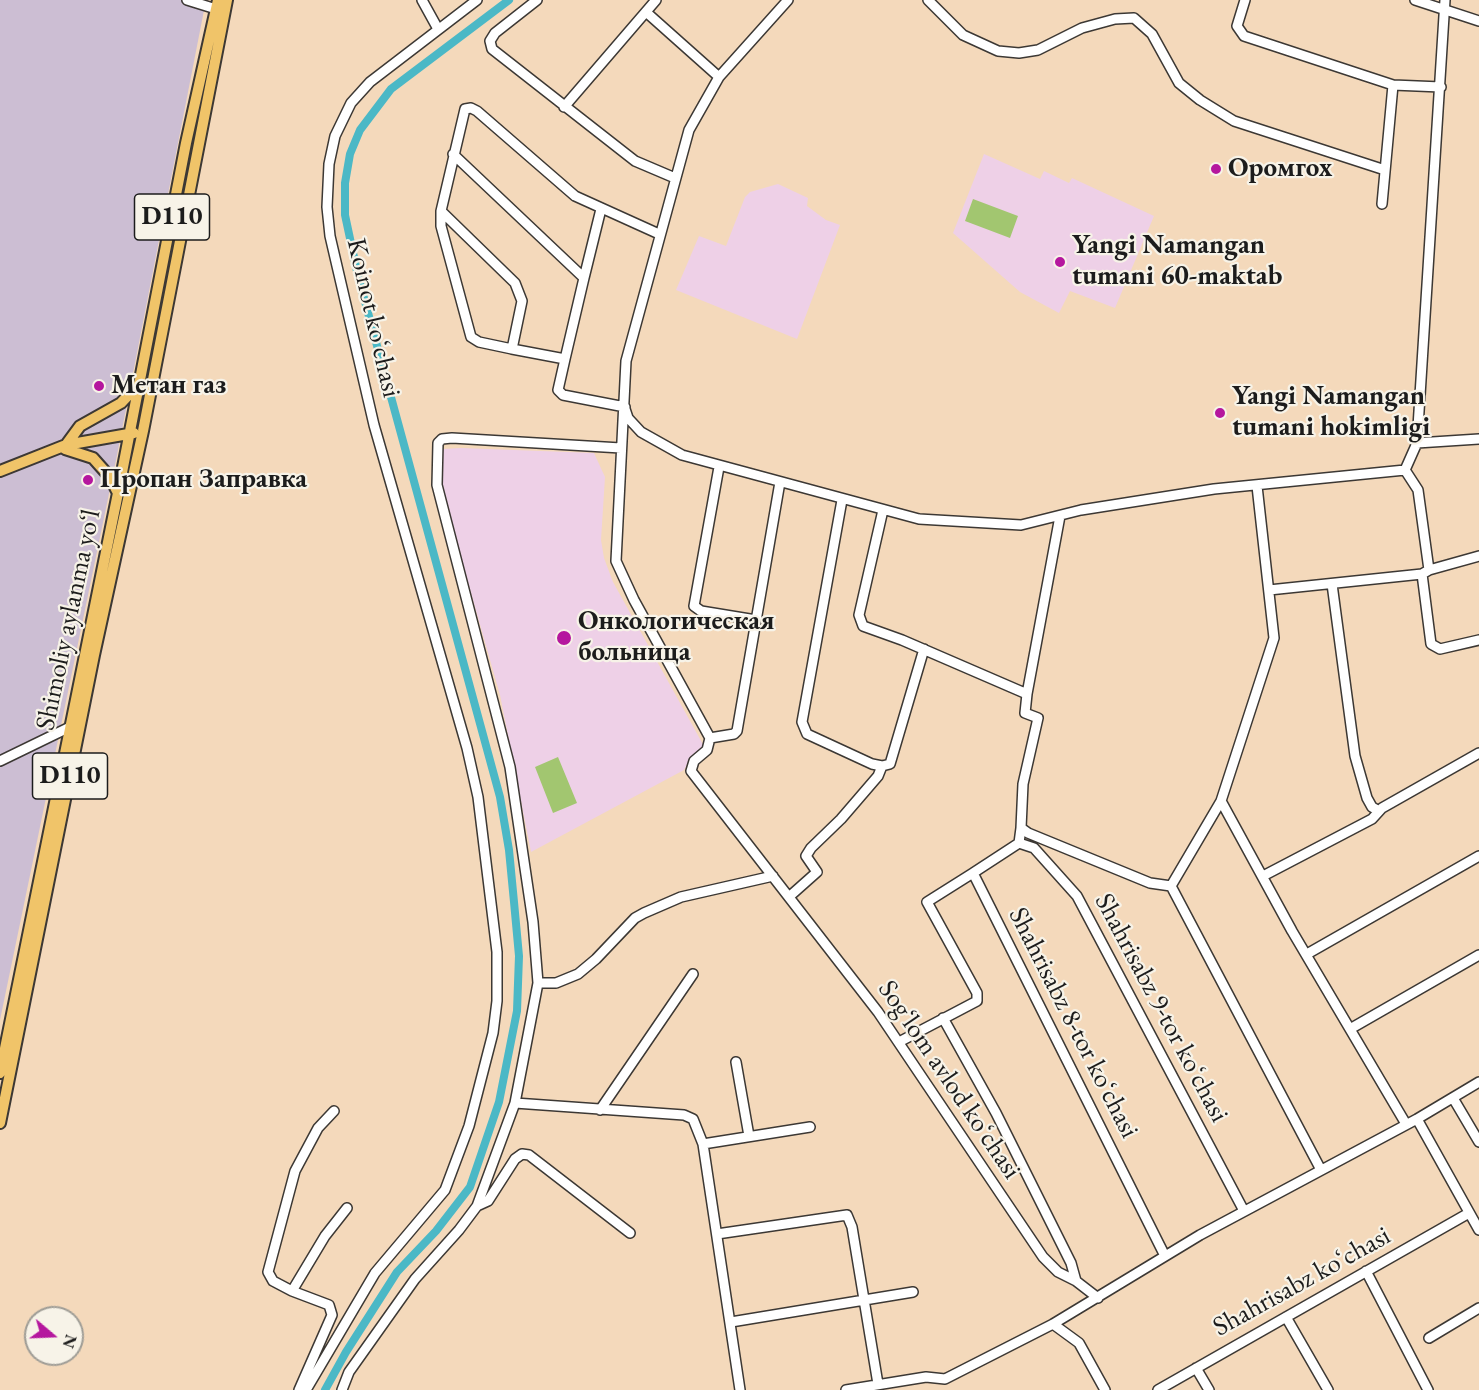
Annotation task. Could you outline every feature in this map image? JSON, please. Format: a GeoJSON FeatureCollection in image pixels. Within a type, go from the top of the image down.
{"type":"FeatureCollection","features":[{"type":"Feature","properties":{"kind":"main road","name":"Shimoliy aylanma yoʻl"},"geometry":{"type":"LineString","coordinates":[[0,1073],[10,1049],[143,431],[227,0]]}},
{"type":"Feature","properties":{"kind":"main road","name":"Shimoliy aylanma yoʻl"},"geometry":{"type":"LineString","coordinates":[[0,1123],[10,1049],[70,727],[186,144],[217,5]]}},
{"type":"Feature","properties":{"kind":"main road"},"geometry":{"type":"LineString","coordinates":[[186,144],[199,146]]}},
{"type":"Feature","properties":{"kind":"main road"},"geometry":{"type":"LineString","coordinates":[[63,447],[80,426],[121,404],[139,384]]}},
{"type":"Feature","properties":{"kind":"main road"},"geometry":{"type":"LineString","coordinates":[[0,471],[63,447],[143,431]]}},
{"type":"Feature","properties":{"kind":"main road"},"geometry":{"type":"LineString","coordinates":[[63,447],[93,458],[109,476],[118,494]]}},
{"type":"Feature","properties":{"kind":"street"},"geometry":{"type":"LineString","coordinates":[[187,0],[217,5]]}},
{"type":"Feature","properties":{"kind":"street"},"geometry":{"type":"LineString","coordinates":[[422,0],[438,29]]}},
{"type":"Feature","properties":{"kind":"street","name":"Koinot koʻchasi"},"geometry":{"type":"LineString","coordinates":[[306,1390],[375,1273],[445,1190],[469,1126],[493,1033],[497,1001],[497,952],[484,833],[467,748],[372,415],[330,236],[327,207],[329,164],[335,136],[351,103],[370,82],[477,0]]}},
{"type":"Feature","properties":{"kind":"street"},"geometry":{"type":"LineString","coordinates":[[537,0],[495,33],[490,45],[497,54],[642,166],[675,178]]}},
{"type":"Feature","properties":{"kind":"street"},"geometry":{"type":"LineString","coordinates":[[564,107],[656,0]]}},
{"type":"Feature","properties":{"kind":"street"},"geometry":{"type":"LineString","coordinates":[[788,0],[719,77],[689,130],[623,379],[627,418],[641,432],[682,456],[919,519],[1021,525],[1081,510],[1156,497],[1405,470]]}},
{"type":"Feature","properties":{"kind":"street"},"geometry":{"type":"LineString","coordinates":[[928,0],[963,35],[998,51],[1019,53],[1038,50],[1082,28],[1115,19],[1134,18],[1152,34],[1179,83],[1234,121],[1356,163],[1385,170]]}},
{"type":"Feature","properties":{"kind":"street"},"geometry":{"type":"LineString","coordinates":[[1245,0],[1237,26],[1244,36],[1393,85],[1441,87]]}},
{"type":"Feature","properties":{"kind":"street"},"geometry":{"type":"LineString","coordinates":[[1415,0],[1445,5],[1479,21]]}},
{"type":"Feature","properties":{"kind":"street"},"geometry":{"type":"LineString","coordinates":[[1405,470],[1417,442],[1445,5]]}},
{"type":"Feature","properties":{"kind":"street"},"geometry":{"type":"LineString","coordinates":[[646,12],[719,77]]}},
{"type":"Feature","properties":{"kind":"street"},"geometry":{"type":"LineString","coordinates":[[1382,204],[1393,85]]}},
{"type":"Feature","properties":{"kind":"street"},"geometry":{"type":"LineString","coordinates":[[565,359],[479,342],[471,337],[441,226],[441,211],[464,111],[471,108],[561,187],[601,209],[660,234]]}},
{"type":"Feature","properties":{"kind":"street"},"geometry":{"type":"LineString","coordinates":[[453,154],[584,278]]}},
{"type":"Feature","properties":{"kind":"street"},"geometry":{"type":"LineString","coordinates":[[601,209],[558,387],[560,394],[625,407]]}},
{"type":"Feature","properties":{"kind":"street"},"geometry":{"type":"LineString","coordinates":[[441,211],[515,283],[522,301],[512,349]]}},
{"type":"Feature","properties":{"kind":"street"},"geometry":{"type":"LineString","coordinates":[[625,407],[616,561],[634,600],[710,738],[730,735],[737,731],[780,482]]}},
{"type":"Feature","properties":{"kind":"street"},"geometry":{"type":"LineString","coordinates":[[342,1390],[349,1372],[415,1279],[459,1230],[477,1206],[515,1103],[538,983],[533,922],[510,767],[439,493],[435,468],[437,446],[442,439],[452,438],[621,448]]}},
{"type":"Feature","properties":{"kind":"street"},"geometry":{"type":"LineString","coordinates":[[1417,442],[1479,439]]}},
{"type":"Feature","properties":{"kind":"street"},"geometry":{"type":"LineString","coordinates":[[719,467],[694,606],[701,611],[756,620]]}},
{"type":"Feature","properties":{"kind":"street"},"geometry":{"type":"LineString","coordinates":[[1405,470],[1418,490],[1431,644],[1440,649],[1479,640]]}},
{"type":"Feature","properties":{"kind":"street"},"geometry":{"type":"LineString","coordinates":[[1171,886],[1221,801],[1274,638],[1257,486]]}},
{"type":"Feature","properties":{"kind":"street"},"geometry":{"type":"LineString","coordinates":[[842,500],[802,722],[807,734],[872,764],[882,766],[890,764],[924,649]]}},
{"type":"Feature","properties":{"kind":"street"},"geometry":{"type":"LineString","coordinates":[[883,510],[862,598],[860,621],[867,628],[924,649],[1027,694]]}},
{"type":"Feature","properties":{"kind":"street"},"geometry":{"type":"LineString","coordinates":[[899,1042],[975,1004],[978,997],[927,902],[1019,843],[1023,784],[1038,718],[1025,713],[1027,694],[1060,516]]}},
{"type":"Feature","properties":{"kind":"street"},"geometry":{"type":"LineString","coordinates":[[1269,590],[1332,585],[1426,572],[1479,556]]}},
{"type":"Feature","properties":{"kind":"street"},"geometry":{"type":"LineString","coordinates":[[1332,585],[1355,756],[1367,798],[1372,807],[1378,811]]}},
{"type":"Feature","properties":{"kind":"street"},"geometry":{"type":"LineString","coordinates":[[0,761],[70,727]]}},
{"type":"Feature","properties":{"kind":"street","name":"Sogʻlom avlod koʻchasi"},"geometry":{"type":"LineString","coordinates":[[710,738],[707,750],[694,761],[691,771],[790,896],[899,1042],[1043,1257],[1058,1272],[1076,1281],[1098,1298]]}},
{"type":"Feature","properties":{"kind":"street"},"geometry":{"type":"LineString","coordinates":[[1263,876],[1372,819],[1378,811],[1479,753]]}},
{"type":"Feature","properties":{"kind":"street"},"geometry":{"type":"LineString","coordinates":[[790,896],[817,872],[806,856],[811,848],[841,819],[878,776],[882,766]]}},
{"type":"Feature","properties":{"kind":"street"},"geometry":{"type":"LineString","coordinates":[[1221,801],[1406,1124]]}},
{"type":"Feature","properties":{"kind":"street"},"geometry":{"type":"LineString","coordinates":[[1021,828],[1028,833],[1150,883],[1171,886]]}},
{"type":"Feature","properties":{"kind":"street","name":"Shahrisabz 9-tor koʻchasi"},"geometry":{"type":"LineString","coordinates":[[1019,843],[1034,848],[1077,896],[1244,1211]]}},
{"type":"Feature","properties":{"kind":"street"},"geometry":{"type":"LineString","coordinates":[[1307,954],[1479,856]]}},
{"type":"Feature","properties":{"kind":"street","name":"Shahrisabz 8-tor koʻchasi"},"geometry":{"type":"LineString","coordinates":[[973,873],[1165,1256]]}},
{"type":"Feature","properties":{"kind":"street"},"geometry":{"type":"LineString","coordinates":[[538,983],[556,983],[578,974],[596,959],[634,918],[644,912],[681,897],[773,876]]}},
{"type":"Feature","properties":{"kind":"street"},"geometry":{"type":"LineString","coordinates":[[1171,886],[1321,1170]]}},
{"type":"Feature","properties":{"kind":"street"},"geometry":{"type":"LineString","coordinates":[[1350,1029],[1479,955]]}},
{"type":"Feature","properties":{"kind":"street"},"geometry":{"type":"LineString","coordinates":[[600,1110],[693,974]]}},
{"type":"Feature","properties":{"kind":"street"},"geometry":{"type":"LineString","coordinates":[[943,1018],[996,1113],[1071,1263],[1076,1281]]}},
{"type":"Feature","properties":{"kind":"street"},"geometry":{"type":"LineString","coordinates":[[736,1062],[749,1136]]}},
{"type":"Feature","properties":{"kind":"street"},"geometry":{"type":"LineString","coordinates":[[846,1390],[926,1377],[945,1379],[1053,1324],[1244,1211],[1417,1119],[1479,1082]]}},
{"type":"Feature","properties":{"kind":"street"},"geometry":{"type":"LineString","coordinates":[[1453,1098],[1479,1143]]}},
{"type":"Feature","properties":{"kind":"street"},"geometry":{"type":"LineString","coordinates":[[515,1103],[689,1116],[697,1125],[703,1144],[740,1390]]}},
{"type":"Feature","properties":{"kind":"street"},"geometry":{"type":"LineString","coordinates":[[299,1390],[332,1315],[329,1305],[273,1281],[268,1272],[295,1171],[318,1128],[334,1111]]}},
{"type":"Feature","properties":{"kind":"street"},"geometry":{"type":"LineString","coordinates":[[1417,1119],[1479,1230]]}},
{"type":"Feature","properties":{"kind":"street"},"geometry":{"type":"LineString","coordinates":[[703,1144],[810,1127]]}},
{"type":"Feature","properties":{"kind":"street"},"geometry":{"type":"LineString","coordinates":[[477,1206],[488,1201],[515,1159],[522,1154],[529,1155],[630,1233]]}},
{"type":"Feature","properties":{"kind":"street"},"geometry":{"type":"LineString","coordinates":[[292,1291],[325,1236],[347,1208]]}},
{"type":"Feature","properties":{"kind":"street","name":"Shahrisabz koʻchasi"},"geometry":{"type":"LineString","coordinates":[[1158,1390],[1469,1214]]}},
{"type":"Feature","properties":{"kind":"street"},"geometry":{"type":"LineString","coordinates":[[717,1234],[847,1215],[851,1220],[878,1384]]}},
{"type":"Feature","properties":{"kind":"street"},"geometry":{"type":"LineString","coordinates":[[1366,1271],[1428,1390]]}},
{"type":"Feature","properties":{"kind":"street"},"geometry":{"type":"LineString","coordinates":[[731,1322],[913,1292]]}},
{"type":"Feature","properties":{"kind":"street"},"geometry":{"type":"LineString","coordinates":[[1429,1338],[1479,1308]]}},
{"type":"Feature","properties":{"kind":"street"},"geometry":{"type":"LineString","coordinates":[[1286,1317],[1328,1390]]}},
{"type":"Feature","properties":{"kind":"street"},"geometry":{"type":"LineString","coordinates":[[1053,1324],[1079,1343],[1105,1390]]}},
{"type":"Feature","properties":{"kind":"street"},"geometry":{"type":"LineString","coordinates":[[1196,1368],[1209,1390]]}},
{"type":"Feature","properties":{"kind":"street"},"geometry":{"type":"LineString","coordinates":[[942,1390],[945,1379]]}},
{"type":"Feature","properties":{"kind":"shaded area"},"geometry":{"type":"Polygon","coordinates":[[[0,0],[206,0],[117,455],[0,1020],[0,0]]]}},
{"type":"Feature","properties":{"kind":"shaded area","name":"Yangi Namangan tumani 60-maktab"},"geometry":{"type":"Polygon","coordinates":[[[984,154],[1040,179],[1044,171],[1069,183],[1072,178],[1154,216],[1115,308],[1070,291],[1059,313],[1020,292],[953,233],[984,154]]]}},
{"type":"Feature","properties":{"kind":"shaded area"},"geometry":{"type":"Polygon","coordinates":[[[778,184],[808,198],[807,206],[826,220],[840,225],[797,339],[676,290],[699,236],[726,246],[745,197],[750,192],[778,184]]]}},
{"type":"Feature","properties":{"kind":"shaded area","name":"Онкологическая больница"},"geometry":{"type":"Polygon","coordinates":[[[443,449],[594,453],[605,477],[601,540],[604,558],[613,582],[705,748],[689,761],[684,770],[531,852],[500,695],[440,484],[443,449]]]}},
{"type":"Feature","properties":{"kind":"green space"},"geometry":{"type":"Polygon","coordinates":[[[973,199],[1018,216],[1010,238],[965,221],[973,199]]]}},
{"type":"Feature","properties":{"kind":"green space"},"geometry":{"type":"Polygon","coordinates":[[[558,757],[577,803],[553,813],[535,767],[558,757]]]}},
{"type":"Feature","properties":{"kind":"waterway"},"geometry":{"type":"LineString","coordinates":[[325,1390],[346,1352],[397,1272],[436,1231],[470,1187],[499,1102],[517,1011],[519,956],[509,850],[500,797],[358,276],[345,215],[345,183],[350,154],[360,130],[391,89],[509,0]]}},
{"type":"Feature","properties":{"kind":"place","name":"Оромгох"},"geometry":{"type":"Point","coordinates":[1216,169]}},
{"type":"Feature","properties":{"kind":"place","name":"Yangi Namangan tumani 60-maktab"},"geometry":{"type":"Point","coordinates":[1060,262]}},
{"type":"Feature","properties":{"kind":"place","name":"Метан газ"},"geometry":{"type":"Point","coordinates":[99,386]}},
{"type":"Feature","properties":{"kind":"place","name":"Yangi Namangan tumani hokimligi"},"geometry":{"type":"Point","coordinates":[1220,413]}},
{"type":"Feature","properties":{"kind":"place","name":"Пропан Заправка"},"geometry":{"type":"Point","coordinates":[88,480]}},
{"type":"Feature","properties":{"kind":"place","name":"Онкологическая больница"},"geometry":{"type":"Point","coordinates":[564,638]}}]}
